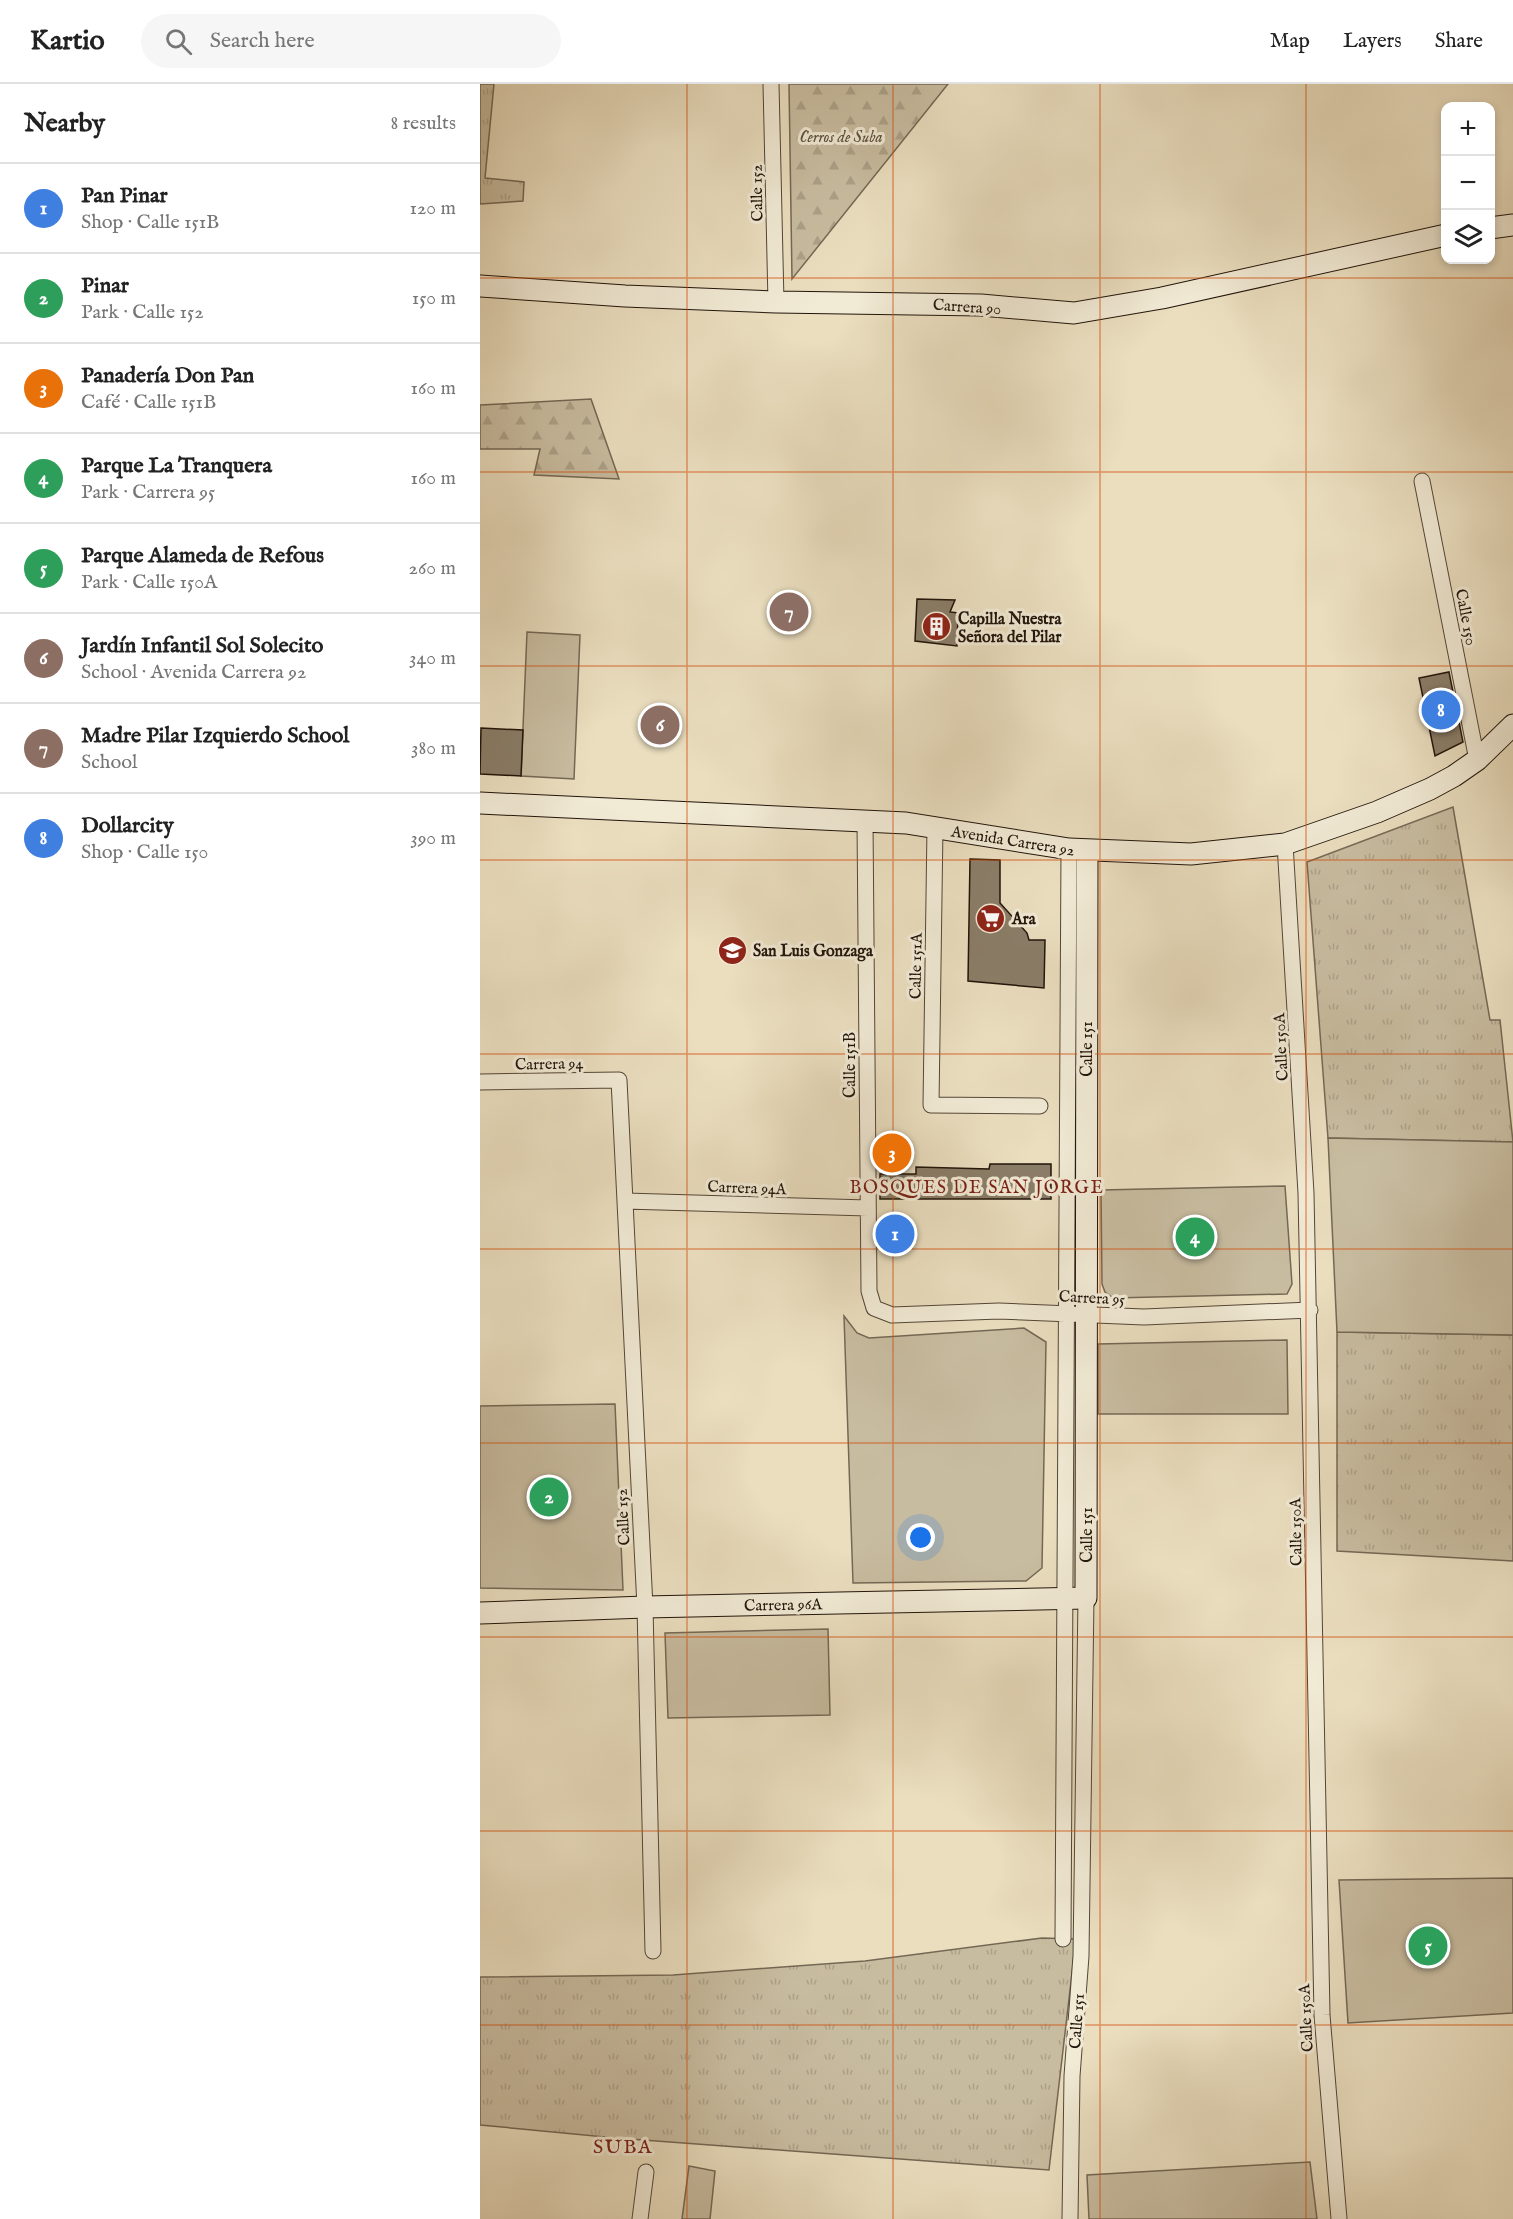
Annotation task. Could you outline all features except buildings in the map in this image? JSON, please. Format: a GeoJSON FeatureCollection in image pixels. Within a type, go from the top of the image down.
{"type":"FeatureCollection","features":[{"type":"Feature","properties":{"kind":"street","name":"Calle 152"},"geometry":{"type":"LineString","coordinates":[[771,84],[776,302]]}},
{"type":"Feature","properties":{"kind":"street"},"geometry":{"type":"LineString","coordinates":[[1495,227],[1513,225]]}},
{"type":"Feature","properties":{"kind":"street","name":"Carrera 90"},"geometry":{"type":"LineString","coordinates":[[480,286],[776,302],[981,305],[1074,314],[1162,298],[1441,236]]}},
{"type":"Feature","properties":{"kind":"street","name":"Calle 150"},"geometry":{"type":"LineString","coordinates":[[1422,481],[1477,760]]}},
{"type":"Feature","properties":{"kind":"street","name":"Avenida Carrera 92"},"geometry":{"type":"LineString","coordinates":[[480,803],[865,821],[935,827],[1078,850],[1191,854],[1285,844],[1430,789],[1477,760],[1513,725]]}},
{"type":"Feature","properties":{"kind":"street","name":"Calle 151B"},"geometry":{"type":"LineString","coordinates":[[865,821],[869,1291],[874,1308]]}},
{"type":"Feature","properties":{"kind":"street","name":"Calle 151A"},"geometry":{"type":"LineString","coordinates":[[935,827],[931,1105],[1040,1106]]}},
{"type":"Feature","properties":{"kind":"street","name":"Calle 150A"},"geometry":{"type":"LineString","coordinates":[[1285,844],[1306,1193],[1310,1310],[1322,2015],[1340,2219]]}},
{"type":"Feature","properties":{"kind":"street","name":"Calle 151"},"geometry":{"type":"LineString","coordinates":[[1070,2219],[1072,2076],[1081,1944],[1076,1598],[1078,850]]}},
{"type":"Feature","properties":{"kind":"street","name":"Calle 152"},"geometry":{"type":"LineString","coordinates":[[619,1080],[645,1607],[653,1952]]}},
{"type":"Feature","properties":{"kind":"street","name":"Carrera 94"},"geometry":{"type":"LineString","coordinates":[[480,1082],[619,1080]]}},
{"type":"Feature","properties":{"kind":"street","name":"Carrera 94A"},"geometry":{"type":"LineString","coordinates":[[625,1202],[868,1208]]}},
{"type":"Feature","properties":{"kind":"street","name":"Carrera 95"},"geometry":{"type":"LineString","coordinates":[[874,1308],[891,1315],[999,1311],[1177,1317],[1310,1310]]}},
{"type":"Feature","properties":{"kind":"street","name":"Calle 151"},"geometry":{"type":"LineString","coordinates":[[1063,1939],[1076,1598]]}},
{"type":"Feature","properties":{"kind":"street","name":"Carrera 96A"},"geometry":{"type":"LineString","coordinates":[[480,1613],[645,1607],[1076,1598]]}},
{"type":"Feature","properties":{"kind":"street"},"geometry":{"type":"LineString","coordinates":[[640,2219],[646,2172]]}},
{"type":"Feature","properties":{"kind":"green space"},"geometry":{"type":"Polygon","coordinates":[[[480,84],[494,84],[485,178],[524,182],[523,201],[480,204],[480,84]]]}},
{"type":"Feature","properties":{"kind":"green space","name":"Cerros de Suba"},"geometry":{"type":"Polygon","coordinates":[[[789,84],[948,84],[792,279],[789,84]]]}},
{"type":"Feature","properties":{"kind":"green space"},"geometry":{"type":"Polygon","coordinates":[[[591,399],[619,479],[534,475],[540,449],[480,449],[480,405],[591,399]]]}},
{"type":"Feature","properties":{"kind":"green space"},"geometry":{"type":"Polygon","coordinates":[[[527,632],[580,635],[574,779],[521,776],[527,632]]]}},
{"type":"Feature","properties":{"kind":"green space"},"geometry":{"type":"Polygon","coordinates":[[[1453,807],[1490,1020],[1500,1020],[1513,1142],[1328,1138],[1307,862],[1453,807]]]}},
{"type":"Feature","properties":{"kind":"green space"},"geometry":{"type":"Polygon","coordinates":[[[1328,1138],[1513,1142],[1513,1335],[1337,1332],[1328,1138]]]}},
{"type":"Feature","properties":{"kind":"green space"},"geometry":{"type":"Polygon","coordinates":[[[1285,1186],[1292,1284],[1287,1294],[1113,1298],[1105,1292],[1102,1284],[1101,1190],[1285,1186]]]}},
{"type":"Feature","properties":{"kind":"green space"},"geometry":{"type":"Polygon","coordinates":[[[844,1316],[857,1333],[869,1338],[1024,1328],[1046,1342],[1042,1568],[1026,1581],[853,1583],[844,1316]]]}},
{"type":"Feature","properties":{"kind":"green space"},"geometry":{"type":"Polygon","coordinates":[[[1337,1332],[1513,1335],[1513,1561],[1337,1551],[1337,1332]]]}},
{"type":"Feature","properties":{"kind":"green space"},"geometry":{"type":"Polygon","coordinates":[[[1287,1340],[1288,1414],[1098,1414],[1098,1344],[1287,1340]]]}},
{"type":"Feature","properties":{"kind":"green space"},"geometry":{"type":"Polygon","coordinates":[[[615,1404],[623,1590],[480,1588],[480,1406],[615,1404]]]}},
{"type":"Feature","properties":{"kind":"green space"},"geometry":{"type":"Polygon","coordinates":[[[828,1629],[830,1715],[668,1718],[665,1633],[828,1629]]]}},
{"type":"Feature","properties":{"kind":"green space"},"geometry":{"type":"Polygon","coordinates":[[[1513,1878],[1513,2013],[1348,2023],[1339,1880],[1513,1878]]]}},
{"type":"Feature","properties":{"kind":"green space"},"geometry":{"type":"Polygon","coordinates":[[[1042,1938],[1076,1939],[1049,2170],[616,2138],[480,2125],[480,1977],[673,1975],[865,1961],[1042,1938]]]}},
{"type":"Feature","properties":{"kind":"green space"},"geometry":{"type":"Polygon","coordinates":[[[1310,2162],[1317,2219],[1089,2219],[1087,2175],[1310,2162]]]}},
{"type":"Feature","properties":{"kind":"green space"},"geometry":{"type":"Polygon","coordinates":[[[689,2166],[715,2171],[710,2219],[682,2219],[689,2166]]]}},
{"type":"Feature","properties":{"kind":"place","name":"Madre Pilar Izquierdo School"},"geometry":{"type":"Point","coordinates":[789,612]}},
{"type":"Feature","properties":{"kind":"place","name":"Capilla Nuestra Señora del Pilar"},"geometry":{"type":"Point","coordinates":[937,627]}},
{"type":"Feature","properties":{"kind":"place","name":"Dollarcity"},"geometry":{"type":"Point","coordinates":[1441,710]}},
{"type":"Feature","properties":{"kind":"place","name":"Jardín Infantil Sol Solecito"},"geometry":{"type":"Point","coordinates":[660,725]}},
{"type":"Feature","properties":{"kind":"place","name":"Ara"},"geometry":{"type":"Point","coordinates":[991,918]}},
{"type":"Feature","properties":{"kind":"place","name":"San Luis Gonzaga"},"geometry":{"type":"Point","coordinates":[732,950]}},
{"type":"Feature","properties":{"kind":"place","name":"Panadería Don Pan"},"geometry":{"type":"Point","coordinates":[892,1153]}},
{"type":"Feature","properties":{"kind":"place","name":"Pan Pinar"},"geometry":{"type":"Point","coordinates":[895,1234]}},
{"type":"Feature","properties":{"kind":"place","name":"Parque La Tranquera"},"geometry":{"type":"Point","coordinates":[1195,1237]}},
{"type":"Feature","properties":{"kind":"place","name":"Pinar"},"geometry":{"type":"Point","coordinates":[549,1497]}},
{"type":"Feature","properties":{"kind":"place","name":"Parque Alameda de Refous"},"geometry":{"type":"Point","coordinates":[1428,1946]}},
{"type":"Feature","properties":{"kind":"district","name":"BOSQUES DE SAN JORGE"},"geometry":{"type":"Point","coordinates":[977,1187]}},
{"type":"Feature","properties":{"kind":"district","name":"SUBA"},"geometry":{"type":"Point","coordinates":[623,2146]}}]}
